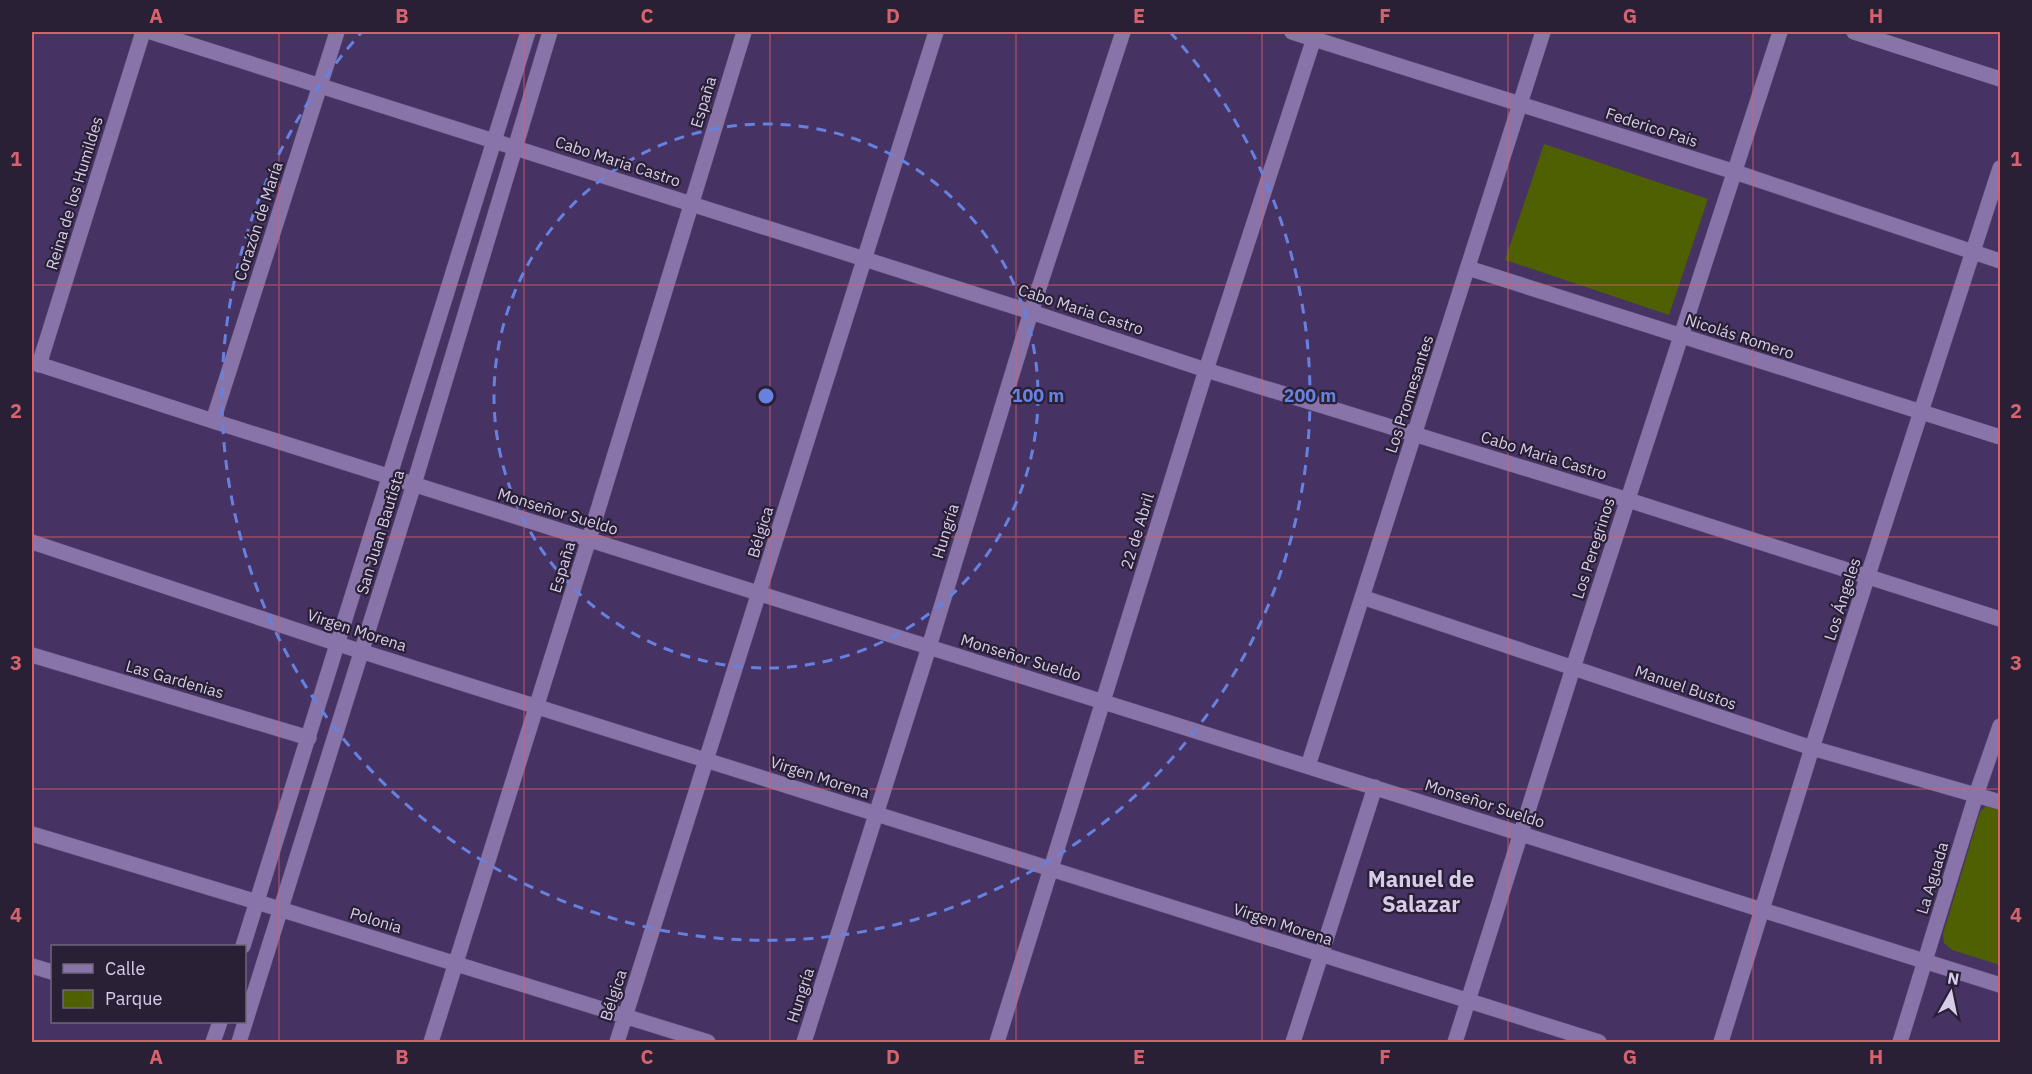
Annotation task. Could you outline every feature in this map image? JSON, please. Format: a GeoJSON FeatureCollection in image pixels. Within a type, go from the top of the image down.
{"type":"FeatureCollection","features":[{"type":"Feature","properties":{"kind":"street","name":"Reina de los Humildes"},"geometry":{"type":"LineString","coordinates":[[35,364],[143,32]]}},
{"type":"Feature","properties":{"kind":"street","name":"Cabo Maria Castro"},"geometry":{"type":"LineString","coordinates":[[151,32],[864,258],[1206,370],[1628,500],[2001,619]]}},
{"type":"Feature","properties":{"kind":"street","name":"Corazón de María"},"geometry":{"type":"LineString","coordinates":[[213,422],[337,32]]}},
{"type":"Feature","properties":{"kind":"street","name":"San Juan Bautista"},"geometry":{"type":"LineString","coordinates":[[243,945],[528,32]]}},
{"type":"Feature","properties":{"kind":"street","name":"San Juan Bautista"},"geometry":{"type":"LineString","coordinates":[[246,1019],[414,484],[550,32]]}},
{"type":"Feature","properties":{"kind":"street","name":"España"},"geometry":{"type":"LineString","coordinates":[[431,1042],[589,540],[744,32]]}},
{"type":"Feature","properties":{"kind":"street","name":"Bélgica"},"geometry":{"type":"LineString","coordinates":[[617,1042],[936,32]]}},
{"type":"Feature","properties":{"kind":"street","name":"Hungría"},"geometry":{"type":"LineString","coordinates":[[804,1042],[929,647],[1031,312],[1123,32]]}},
{"type":"Feature","properties":{"kind":"street","name":"Federico Pais"},"geometry":{"type":"LineString","coordinates":[[1292,32],[1315,35],[2001,261]]}},
{"type":"Feature","properties":{"kind":"street","name":"Los Promesantes"},"geometry":{"type":"LineString","coordinates":[[1308,766],[1543,32]]}},
{"type":"Feature","properties":{"kind":"street","name":"Los Peregrinos"},"geometry":{"type":"LineString","coordinates":[[1455,1042],[1680,335],[1780,32]]}},
{"type":"Feature","properties":{"kind":"street"},"geometry":{"type":"LineString","coordinates":[[1854,32],[2001,79]]}},
{"type":"Feature","properties":{"kind":"street","name":"22 de Abril"},"geometry":{"type":"LineString","coordinates":[[997,1042],[1206,370],[1315,35]]}},
{"type":"Feature","properties":{"kind":"street","name":"Los Ángeles"},"geometry":{"type":"LineString","coordinates":[[1721,1042],[1812,748],[2001,168]]}},
{"type":"Feature","properties":{"kind":"street","name":"Nicolás Romero"},"geometry":{"type":"LineString","coordinates":[[1468,268],[2001,437]]}},
{"type":"Feature","properties":{"kind":"street","name":"Monseñor Sueldo"},"geometry":{"type":"LineString","coordinates":[[35,364],[2001,985]]}},
{"type":"Feature","properties":{"kind":"street","name":"Virgen Morena"},"geometry":{"type":"LineString","coordinates":[[32,542],[338,644],[1599,1042]]}},
{"type":"Feature","properties":{"kind":"street","name":"Manuel Bustos"},"geometry":{"type":"LineString","coordinates":[[1362,597],[1812,748],[2001,802]]}},
{"type":"Feature","properties":{"kind":"street","name":"Las Gardenias"},"geometry":{"type":"LineString","coordinates":[[32,655],[309,738]]}},
{"type":"Feature","properties":{"kind":"street","name":"La Aguada"},"geometry":{"type":"LineString","coordinates":[[1900,1042],[1976,795],[2001,726]]}},
{"type":"Feature","properties":{"kind":"street"},"geometry":{"type":"LineString","coordinates":[[1293,1042],[1375,787]]}},
{"type":"Feature","properties":{"kind":"street","name":"Polonia"},"geometry":{"type":"LineString","coordinates":[[32,834],[708,1042]]}},
{"type":"Feature","properties":{"kind":"street"},"geometry":{"type":"LineString","coordinates":[[32,966],[51,972]]}},
{"type":"Feature","properties":{"kind":"street"},"geometry":{"type":"LineString","coordinates":[[213,1042],[220,1023]]}},
{"type":"Feature","properties":{"kind":"street","name":"San Juan Bautista"},"geometry":{"type":"LineString","coordinates":[[239,1042],[245,1023]]}},
{"type":"Feature","properties":{"kind":"green space"},"geometry":{"type":"Polygon","coordinates":[[[1544,144],[1708,199],[1669,315],[1505,260],[1544,144]]]}},
{"type":"Feature","properties":{"kind":"green space"},"geometry":{"type":"Polygon","coordinates":[[[1986,806],[2000,807],[2000,965],[1952,950],[1944,943],[1943,934],[1980,812],[1986,806]]]}},
{"type":"Feature","properties":{"kind":"district","name":"Manuel de Salazar"},"geometry":{"type":"Point","coordinates":[1421,892]}}]}
